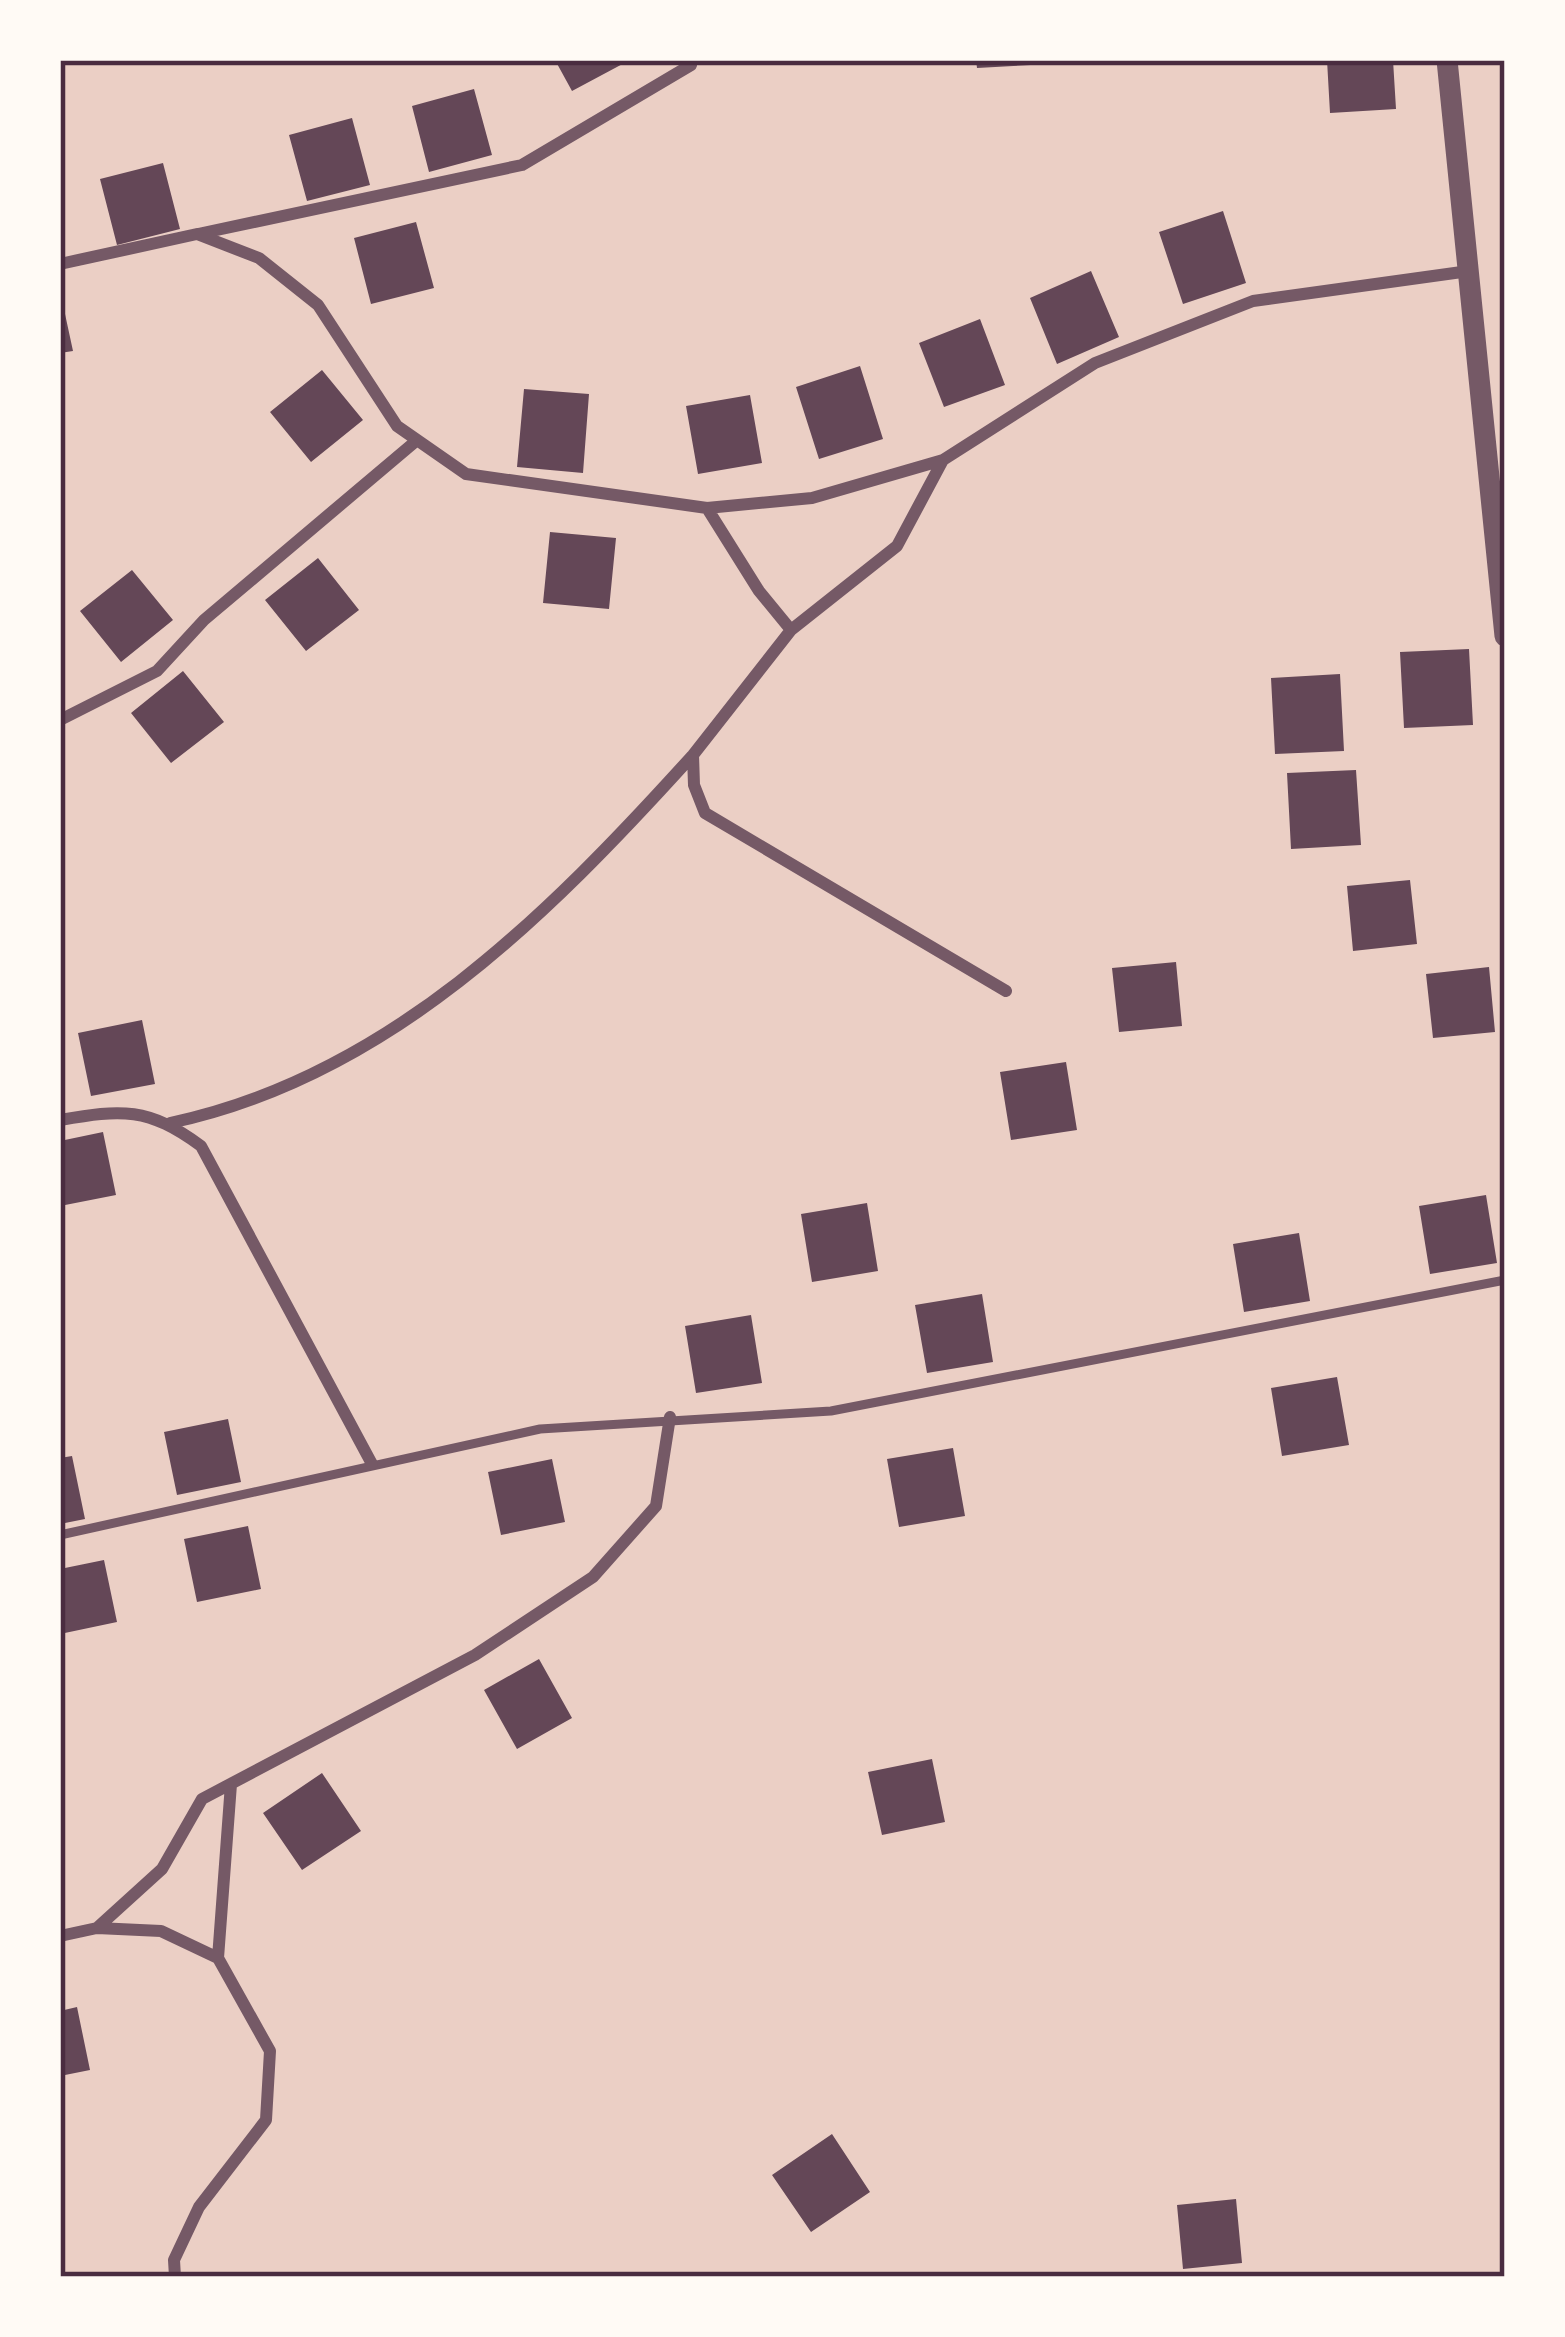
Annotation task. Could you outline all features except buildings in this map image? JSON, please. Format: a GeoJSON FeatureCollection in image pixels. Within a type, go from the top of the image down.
{"type":"FeatureCollection","features":[{"type":"Feature","properties":{"kind":"street"},"geometry":{"type":"LineString","coordinates":[[1447,60],[1469,271],[1497,467],[1505,637]]}},
{"type":"Feature","properties":{"kind":"street"},"geometry":{"type":"LineString","coordinates":[[60,264],[522,164],[691,65]]}},
{"type":"Feature","properties":{"kind":"street"},"geometry":{"type":"LineString","coordinates":[[197,234],[259,258],[318,305],[398,426],[466,474],[706,508],[812,498],[943,460],[1094,363],[1253,301],[1469,271]]}},
{"type":"Feature","properties":{"kind":"street"},"geometry":{"type":"LineString","coordinates":[[60,720],[157,670],[219,606],[416,441]]}},
{"type":"Feature","properties":{"kind":"street"},"geometry":{"type":"LineString","coordinates":[[170,1123],[231,1110],[302,1083],[460,985],[614,842],[693,755],[791,630],[897,546],[943,460]]}},
{"type":"Feature","properties":{"kind":"street"},"geometry":{"type":"LineString","coordinates":[[706,508],[759,591],[791,630]]}},
{"type":"Feature","properties":{"kind":"street"},"geometry":{"type":"LineString","coordinates":[[693,755],[694,785],[705,813],[1006,991]]}},
{"type":"Feature","properties":{"kind":"street"},"geometry":{"type":"LineString","coordinates":[[60,1120],[122,1109],[170,1123],[201,1146],[372,1464]]}},
{"type":"Feature","properties":{"kind":"street"},"geometry":{"type":"LineString","coordinates":[[97,1928],[163,1869],[202,1799],[475,1655],[592,1577],[656,1506],[670,1417]]}},
{"type":"Feature","properties":{"kind":"street"},"geometry":{"type":"LineString","coordinates":[[175,2277],[174,2260],[199,2207],[266,2120],[269,2051],[218,1958],[231,1784]]}},
{"type":"Feature","properties":{"kind":"street"},"geometry":{"type":"LineString","coordinates":[[60,1936],[97,1928],[161,1931],[218,1958]]}},
{"type":"Feature","properties":{"kind":"lane"},"geometry":{"type":"LineString","coordinates":[[60,1535],[540,1429],[670,1417],[831,1412],[1505,1280]]}},
{"type":"Feature","properties":{"kind":"shaded area"},"geometry":{"type":"Polygon","coordinates":[[[60,60],[1505,60],[1505,2277],[60,2277],[60,60]]]}}]}
